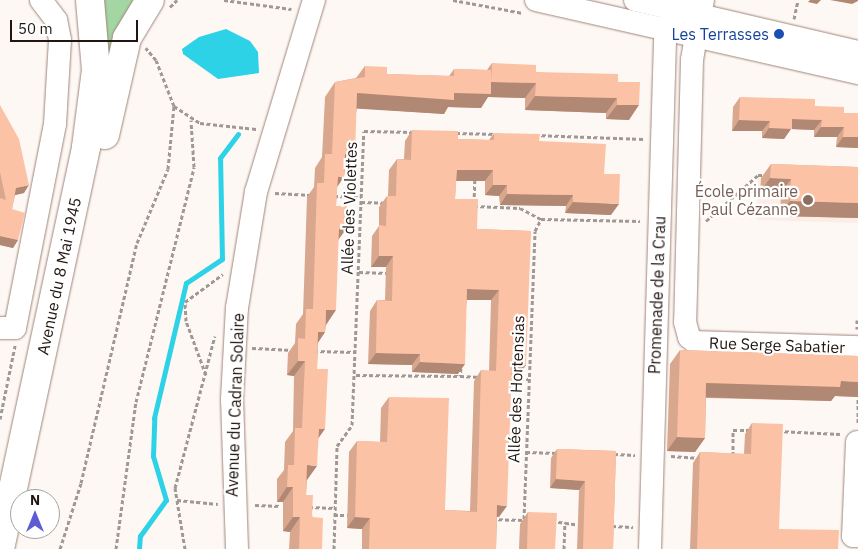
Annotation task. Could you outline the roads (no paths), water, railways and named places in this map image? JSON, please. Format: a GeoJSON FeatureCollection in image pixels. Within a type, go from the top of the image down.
{"type":"FeatureCollection","features":[{"type":"Feature","properties":{"kind":"main road","name":"Avenue du 8 Mai 1945"},"geometry":{"type":"LineString","coordinates":[[0,549],[86,147],[96,70],[90,0]]}},
{"type":"Feature","properties":{"kind":"main road","name":"Avenue du 8 Mai 1945"},"geometry":{"type":"LineString","coordinates":[[32,489],[120,60],[127,38],[150,0]]}},
{"type":"Feature","properties":{"kind":"street"},"geometry":{"type":"LineString","coordinates":[[7,328],[60,82],[59,30],[41,0]]}},
{"type":"Feature","properties":{"kind":"street"},"geometry":{"type":"LineString","coordinates":[[536,0],[670,28],[699,18],[858,52]]}},
{"type":"Feature","properties":{"kind":"street"},"geometry":{"type":"LineString","coordinates":[[635,0],[670,28]]}},
{"type":"Feature","properties":{"kind":"street","name":"Avenue du Cadran Solaire"},"geometry":{"type":"LineString","coordinates":[[237,549],[232,505],[234,348],[256,192],[308,5]]}},
{"type":"Feature","properties":{"kind":"street"},"geometry":{"type":"LineString","coordinates":[[670,28],[702,5],[699,18]]}},
{"type":"Feature","properties":{"kind":"street"},"geometry":{"type":"LineString","coordinates":[[699,18],[858,73]]}},
{"type":"Feature","properties":{"kind":"street","name":"Rue Serge Sabatier"},"geometry":{"type":"LineString","coordinates":[[699,18],[688,221],[685,322],[695,342],[858,347]]}},
{"type":"Feature","properties":{"kind":"street","name":"Promenade de la Crau"},"geometry":{"type":"LineString","coordinates":[[650,538],[651,455],[662,140],[670,28]]}},
{"type":"Feature","properties":{"kind":"street"},"geometry":{"type":"LineString","coordinates":[[856,536],[857,438]]}},
{"type":"Feature","properties":{"kind":"water"},"geometry":{"type":"Polygon","coordinates":[[[226,29],[250,41],[258,52],[259,73],[218,79],[183,54],[182,49],[199,37],[226,29]]]}},
{"type":"Feature","properties":{"kind":"waterway"},"geometry":{"type":"LineString","coordinates":[[139,549],[140,536],[166,500],[153,456],[154,418],[186,283],[222,259],[220,158],[238,134]]}},
{"type":"Feature","properties":{"kind":"place","name":"Les Terrasses"},"geometry":{"type":"Point","coordinates":[779,34]}},
{"type":"Feature","properties":{"kind":"place","name":"École primaire Paul Cézanne"},"geometry":{"type":"Point","coordinates":[808,200]}}]}
